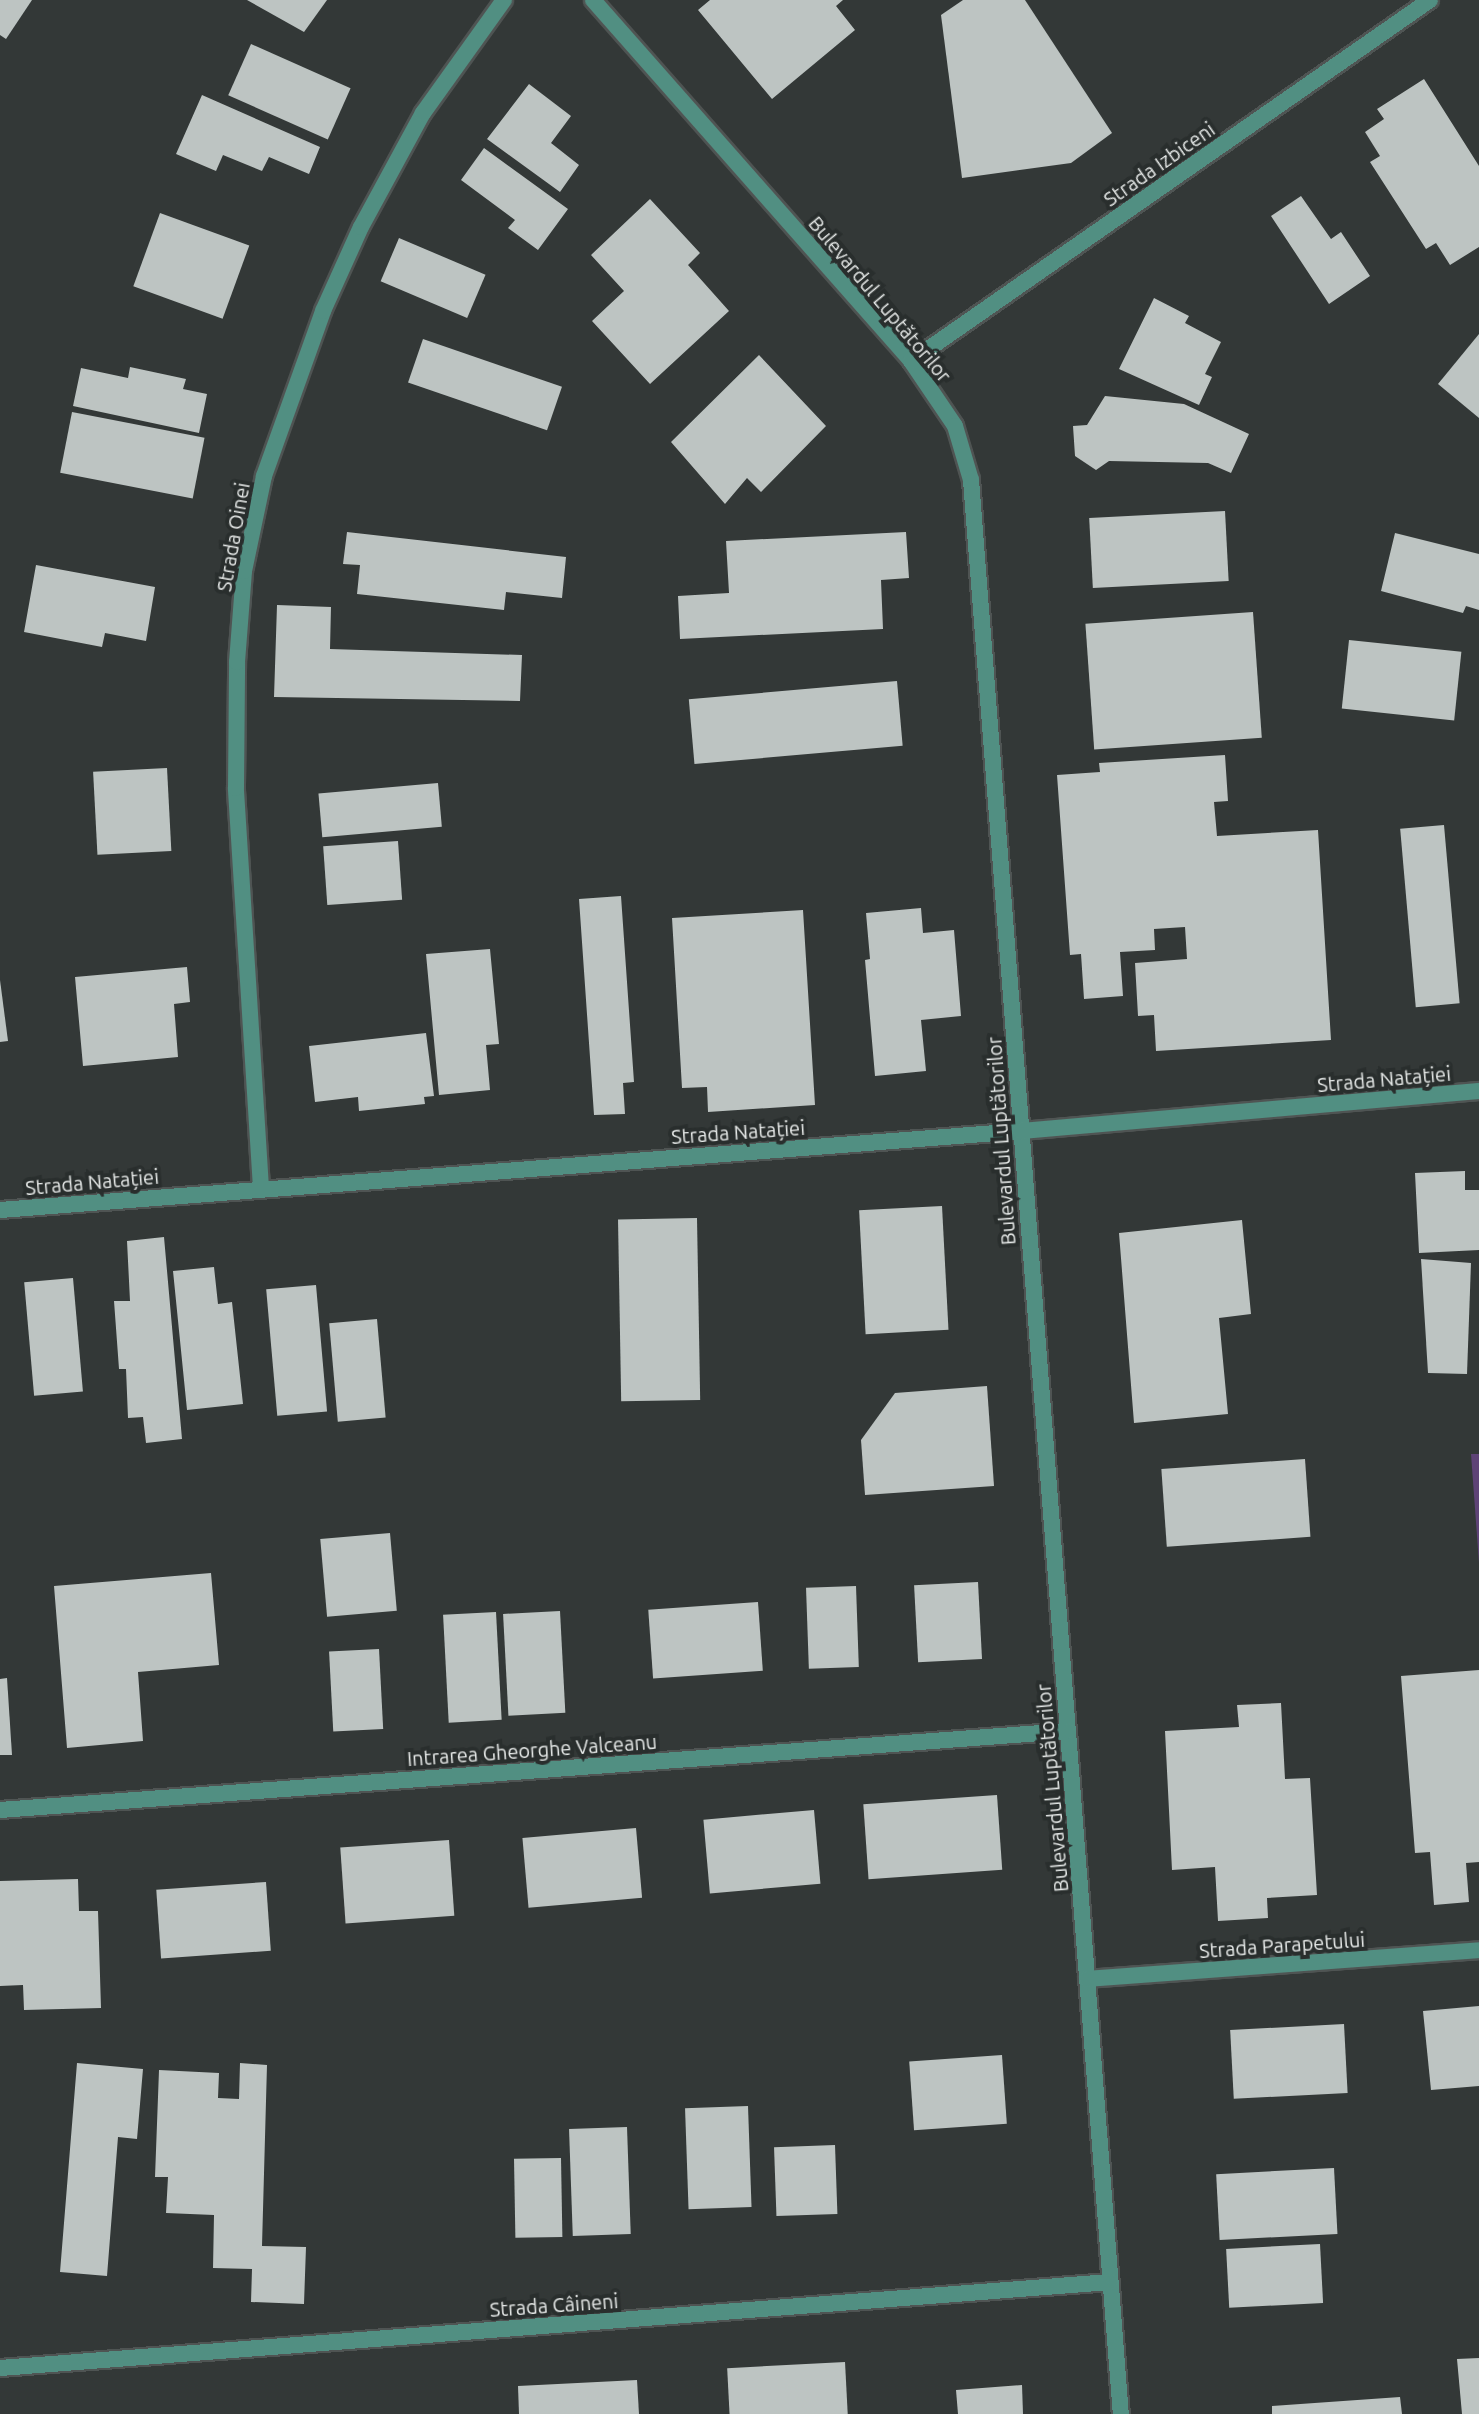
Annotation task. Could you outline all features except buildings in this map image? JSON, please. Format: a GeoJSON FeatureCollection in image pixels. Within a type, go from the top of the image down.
{"type":"FeatureCollection","features":[{"type":"Feature","properties":{"kind":"street","name":"Strada Oinei"},"geometry":{"type":"LineString","coordinates":[[261,1188],[236,788],[237,662],[244,571],[264,476],[323,311],[361,227],[423,113],[504,0]]}},
{"type":"Feature","properties":{"kind":"street","name":"Bulevardul Luptătorilor"},"geometry":{"type":"LineString","coordinates":[[593,0],[911,361],[955,426],[971,480],[1121,2414]]}},
{"type":"Feature","properties":{"kind":"street","name":"Strada Izbiceni"},"geometry":{"type":"LineString","coordinates":[[911,361],[1430,0]]}},
{"type":"Feature","properties":{"kind":"street","name":"Strada Natației"},"geometry":{"type":"LineString","coordinates":[[0,1210],[1021,1131],[1479,1091]]}},
{"type":"Feature","properties":{"kind":"street","name":"Intrarea Gheorghe Valceanu"},"geometry":{"type":"LineString","coordinates":[[0,1810],[1067,1731]]}},
{"type":"Feature","properties":{"kind":"street","name":"Strada Parapetului"},"geometry":{"type":"LineString","coordinates":[[1087,1979],[1479,1950]]}},
{"type":"Feature","properties":{"kind":"street","name":"Strada Câineni"},"geometry":{"type":"LineString","coordinates":[[0,2368],[1111,2282]]}},
{"type":"Feature","properties":{"kind":"shaded area"},"geometry":{"type":"Polygon","coordinates":[[[1471,1454],[1479,1454],[1479,1563],[1471,1454]]]}}]}
